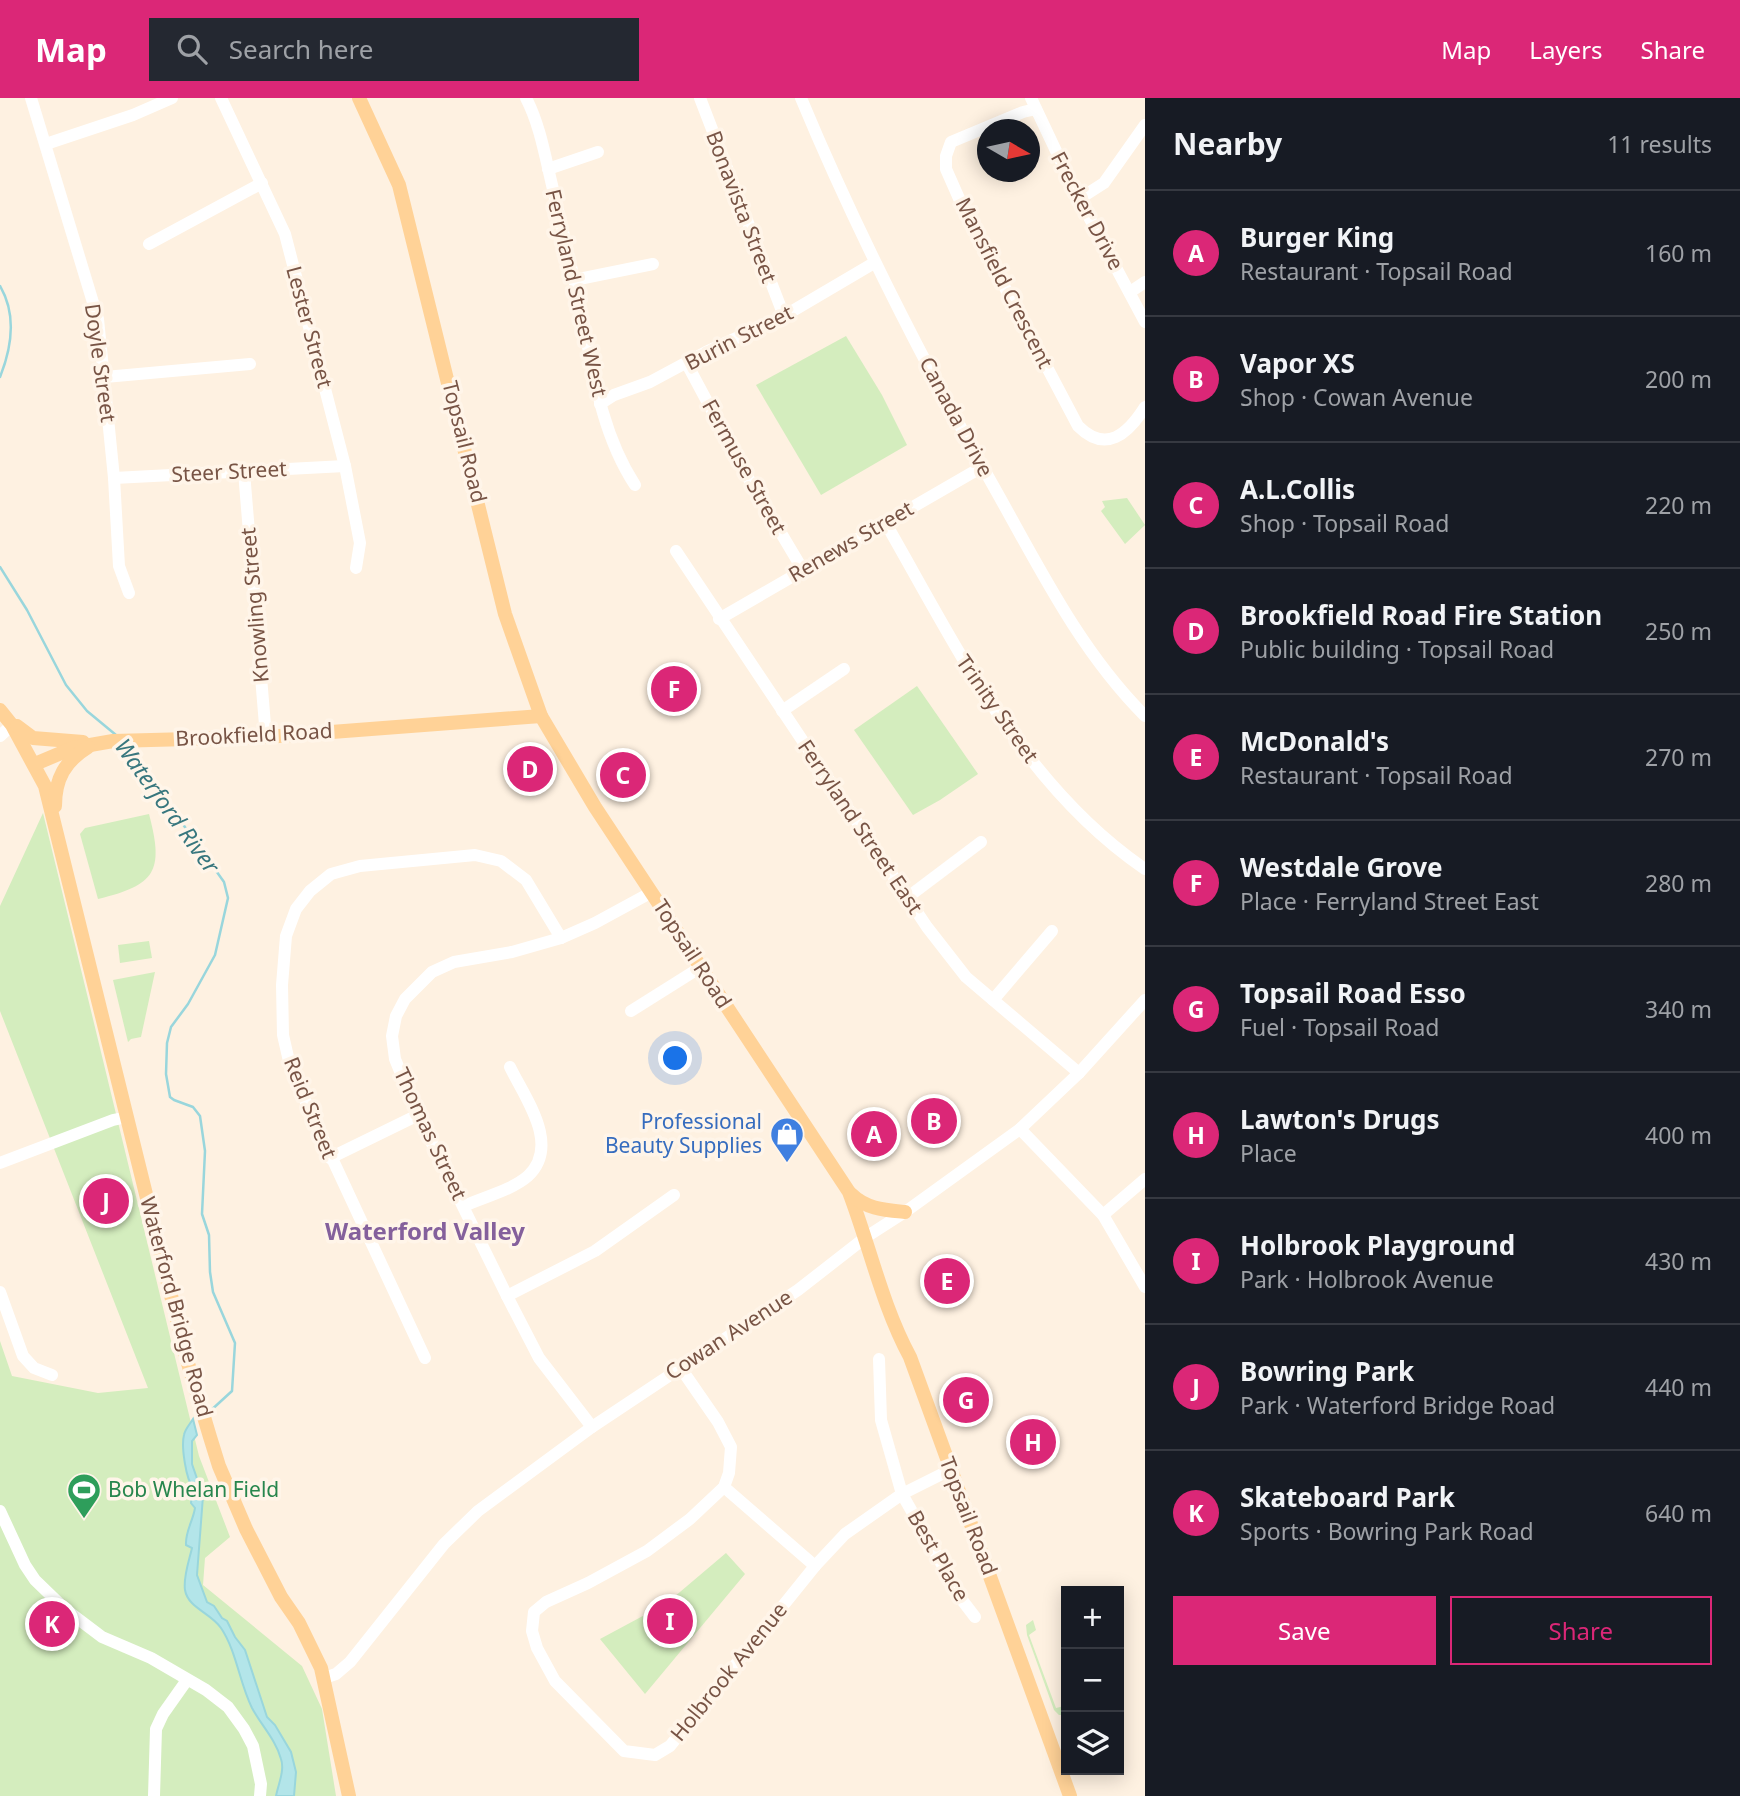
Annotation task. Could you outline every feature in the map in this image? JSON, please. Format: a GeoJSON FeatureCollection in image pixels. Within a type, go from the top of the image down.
{"type":"FeatureCollection","features":[{"type":"Feature","properties":{"kind":"main road","name":"Topsail Road"},"geometry":{"type":"LineString","coordinates":[[359,98],[399,185],[505,614],[541,716],[595,807],[849,1192],[895,1329],[910,1357],[1070,1796]]}},
{"type":"Feature","properties":{"kind":"main road","name":"Brookfield Road"},"geometry":{"type":"LineString","coordinates":[[35,764],[66,750],[113,741],[266,737],[541,716]]}},
{"type":"Feature","properties":{"kind":"main road"},"geometry":{"type":"LineString","coordinates":[[7,718],[33,738],[95,744]]}},
{"type":"Feature","properties":{"kind":"main road"},"geometry":{"type":"LineString","coordinates":[[7,718],[35,764]]}},
{"type":"Feature","properties":{"kind":"main road"},"geometry":{"type":"LineString","coordinates":[[55,818],[57,786],[62,771],[75,756],[95,744]]}},
{"type":"Feature","properties":{"kind":"main road","name":"Waterford Bridge Road"},"geometry":{"type":"LineString","coordinates":[[35,764],[55,818],[187,1360],[210,1437],[219,1466],[246,1529],[281,1597],[289,1626],[324,1678],[349,1796]]}},
{"type":"Feature","properties":{"kind":"main road"},"geometry":{"type":"LineString","coordinates":[[849,1192],[857,1200],[877,1209],[905,1212]]}},
{"type":"Feature","properties":{"kind":"street","name":"Doyle Street"},"geometry":{"type":"LineString","coordinates":[[32,98],[99,320],[114,478],[118,566],[129,593]]}},
{"type":"Feature","properties":{"kind":"street"},"geometry":{"type":"LineString","coordinates":[[46,144],[133,115],[172,98]]}},
{"type":"Feature","properties":{"kind":"street","name":"Lester Street"},"geometry":{"type":"LineString","coordinates":[[221,98],[285,234],[345,466],[360,543],[356,568]]}},
{"type":"Feature","properties":{"kind":"street","name":"Ferryland Street West"},"geometry":{"type":"LineString","coordinates":[[526,98],[534,113],[548,169],[600,404],[619,460],[635,485]]}},
{"type":"Feature","properties":{"kind":"street","name":"Bonavista Street"},"geometry":{"type":"LineString","coordinates":[[700,98],[784,316]]}},
{"type":"Feature","properties":{"kind":"street","name":"Canada Drive"},"geometry":{"type":"LineString","coordinates":[[801,98],[874,263],[982,467],[1070,623],[1145,716]]}},
{"type":"Feature","properties":{"kind":"street","name":"Frecker Drive"},"geometry":{"type":"LineString","coordinates":[[1034,104],[1079,198],[1145,322]]}},
{"type":"Feature","properties":{"kind":"street","name":"Mansfield Crescent"},"geometry":{"type":"LineString","coordinates":[[1034,104],[1023,112],[951,142],[946,156],[946,169],[965,212],[1078,426],[1088,436],[1100,440],[1115,438],[1134,425],[1145,407]]}},
{"type":"Feature","properties":{"kind":"street"},"geometry":{"type":"LineString","coordinates":[[1079,198],[1104,183],[1145,125]]}},
{"type":"Feature","properties":{"kind":"street"},"geometry":{"type":"LineString","coordinates":[[548,169],[598,152]]}},
{"type":"Feature","properties":{"kind":"street"},"geometry":{"type":"LineString","coordinates":[[149,244],[262,183]]}},
{"type":"Feature","properties":{"kind":"street","name":"Burin Street"},"geometry":{"type":"LineString","coordinates":[[600,404],[784,316],[874,263]]}},
{"type":"Feature","properties":{"kind":"street"},"geometry":{"type":"LineString","coordinates":[[574,280],[653,264]]}},
{"type":"Feature","properties":{"kind":"street"},"geometry":{"type":"LineString","coordinates":[[1130,292],[1145,282]]}},
{"type":"Feature","properties":{"kind":"street"},"geometry":{"type":"LineString","coordinates":[[105,377],[250,363]]}},
{"type":"Feature","properties":{"kind":"street","name":"Fermuse Street"},"geometry":{"type":"LineString","coordinates":[[687,364],[747,476],[803,570]]}},
{"type":"Feature","properties":{"kind":"street","name":"Steer Street"},"geometry":{"type":"LineString","coordinates":[[114,478],[345,466]]}},
{"type":"Feature","properties":{"kind":"street","name":"Renews Street"},"geometry":{"type":"LineString","coordinates":[[719,619],[982,467]]}},
{"type":"Feature","properties":{"kind":"street","name":"Knowling Street"},"geometry":{"type":"LineString","coordinates":[[244,472],[266,737]]}},
{"type":"Feature","properties":{"kind":"street","name":"Trinity Street"},"geometry":{"type":"LineString","coordinates":[[885,522],[975,682],[1024,752],[1077,813],[1145,869]]}},
{"type":"Feature","properties":{"kind":"street","name":"Ferryland Street East"},"geometry":{"type":"LineString","coordinates":[[676,551],[927,927],[966,977],[1079,1073]]}},
{"type":"Feature","properties":{"kind":"street"},"geometry":{"type":"LineString","coordinates":[[782,711],[844,669]]}},
{"type":"Feature","properties":{"kind":"street"},"geometry":{"type":"LineString","coordinates":[[0,736],[7,718]]}},
{"type":"Feature","properties":{"kind":"street"},"geometry":{"type":"LineString","coordinates":[[908,897],[981,842]]}},
{"type":"Feature","properties":{"kind":"street","name":"Reid Street"},"geometry":{"type":"LineString","coordinates":[[425,1358],[290,1070],[283,1035],[282,985],[286,936],[296,909],[310,891],[331,874],[360,866],[475,855],[501,861],[526,880],[561,938]]}},
{"type":"Feature","properties":{"kind":"street","name":"Thomas Street"},"geometry":{"type":"LineString","coordinates":[[592,1427],[539,1358],[507,1296],[418,1115],[395,1059],[393,1036],[396,1016],[405,999],[432,972],[454,962],[512,952],[561,938],[652,892]]}},
{"type":"Feature","properties":{"kind":"street"},"geometry":{"type":"LineString","coordinates":[[993,1000],[1052,931]]}},
{"type":"Feature","properties":{"kind":"street"},"geometry":{"type":"LineString","coordinates":[[631,1012],[701,967]]}},
{"type":"Feature","properties":{"kind":"street","name":"Cowan Avenue"},"geometry":{"type":"LineString","coordinates":[[324,1678],[336,1674],[350,1662],[444,1544],[478,1511],[592,1427],[798,1290],[866,1237],[1020,1129],[1079,1073],[1145,1000]]}},
{"type":"Feature","properties":{"kind":"street"},"geometry":{"type":"LineString","coordinates":[[464,1206],[527,1177],[538,1164],[543,1145],[539,1128],[510,1067]]}},
{"type":"Feature","properties":{"kind":"street"},"geometry":{"type":"LineString","coordinates":[[330,1158],[418,1115]]}},
{"type":"Feature","properties":{"kind":"street"},"geometry":{"type":"LineString","coordinates":[[0,1163],[127,1117]]}},
{"type":"Feature","properties":{"kind":"street"},"geometry":{"type":"LineString","coordinates":[[1020,1129],[1103,1215],[1145,1287]]}},
{"type":"Feature","properties":{"kind":"street"},"geometry":{"type":"LineString","coordinates":[[1103,1215],[1145,1179]]}},
{"type":"Feature","properties":{"kind":"street"},"geometry":{"type":"LineString","coordinates":[[507,1296],[588,1255],[674,1195]]}},
{"type":"Feature","properties":{"kind":"street"},"geometry":{"type":"LineString","coordinates":[[0,1293],[23,1356],[34,1368],[52,1376]]}},
{"type":"Feature","properties":{"kind":"street","name":"Best Place"},"geometry":{"type":"LineString","coordinates":[[880,1359],[881,1420],[902,1494],[962,1600],[975,1617]]}},
{"type":"Feature","properties":{"kind":"street"},"geometry":{"type":"LineString","coordinates":[[680,1367],[718,1422],[731,1447],[729,1473],[724,1487],[815,1566]]}},
{"type":"Feature","properties":{"kind":"street","name":"Holbrook Avenue"},"geometry":{"type":"LineString","coordinates":[[724,1487],[690,1519],[647,1550],[588,1583],[546,1602],[534,1612],[532,1631],[537,1648],[555,1681],[624,1751],[655,1755],[670,1746],[815,1566],[845,1534],[902,1494],[950,1470]]}},
{"type":"Feature","properties":{"kind":"street"},"geometry":{"type":"LineString","coordinates":[[0,1511],[25,1564],[58,1603],[102,1637],[120,1643],[206,1690],[228,1707],[244,1729],[257,1762],[260,1796]]}},
{"type":"Feature","properties":{"kind":"street"},"geometry":{"type":"LineString","coordinates":[[154,1796],[156,1729],[184,1679]]}},
{"type":"Feature","properties":{"kind":"green space"},"geometry":{"type":"Polygon","coordinates":[[[846,336],[882,395],[907,445],[821,495],[756,385],[846,336]]]}},
{"type":"Feature","properties":{"kind":"green space"},"geometry":{"type":"Polygon","coordinates":[[[1127,498],[1145,525],[1125,544],[1101,511],[1105,507],[1102,501],[1127,498]]]}},
{"type":"Feature","properties":{"kind":"green space"},"geometry":{"type":"Polygon","coordinates":[[[917,686],[978,774],[913,815],[854,730],[917,686]]]}},
{"type":"Feature","properties":{"kind":"green space"},"geometry":{"type":"Polygon","coordinates":[[[43,813],[199,1456],[230,1537],[205,1558],[203,1585],[302,1666],[322,1709],[336,1796],[0,1796],[0,1341],[12,1376],[98,1393],[148,1388],[0,1011],[0,906],[43,813]]]}},
{"type":"Feature","properties":{"kind":"green space"},"geometry":{"type":"Polygon","coordinates":[[[149,814],[156,849],[151,873],[133,888],[98,899],[80,834],[85,828],[149,814]]]}},
{"type":"Feature","properties":{"kind":"green space"},"geometry":{"type":"Polygon","coordinates":[[[149,941],[152,958],[120,963],[118,945],[149,941]]]}},
{"type":"Feature","properties":{"kind":"green space"},"geometry":{"type":"Polygon","coordinates":[[[155,972],[141,1037],[128,1042],[113,980],[155,972]]]}},
{"type":"Feature","properties":{"kind":"green space"},"geometry":{"type":"Polygon","coordinates":[[[726,1553],[745,1574],[645,1694],[600,1639],[667,1603],[726,1553]]]}},
{"type":"Feature","properties":{"kind":"green space"},"geometry":{"type":"Polygon","coordinates":[[[1033,1620],[1036,1630],[1029,1635],[1056,1708],[1061,1707],[1061,1715],[1054,1710],[1027,1635],[1026,1625],[1033,1620]]]}},
{"type":"Feature","properties":{"kind":"water"},"geometry":{"type":"Polygon","coordinates":[[[193,1419],[197,1435],[192,1441],[192,1464],[203,1496],[197,1575],[207,1602],[227,1621],[245,1650],[267,1717],[291,1752],[296,1772],[294,1796],[276,1796],[282,1768],[279,1752],[252,1708],[221,1628],[190,1601],[185,1590],[192,1548],[186,1545],[186,1540],[195,1508],[191,1503],[193,1487],[186,1470],[183,1440],[193,1419]]]}},
{"type":"Feature","properties":{"kind":"waterway","name":"Waterford River"},"geometry":{"type":"LineString","coordinates":[[0,286],[11,320],[10,343],[0,377]]}},
{"type":"Feature","properties":{"kind":"waterway","name":"Waterford River"},"geometry":{"type":"LineString","coordinates":[[0,567],[27,610],[66,685],[87,711],[116,735]]}},
{"type":"Feature","properties":{"kind":"waterway","name":"Waterford River"},"geometry":{"type":"LineString","coordinates":[[128,747],[224,882],[228,898],[215,955],[188,1004],[171,1027],[167,1043],[166,1074],[170,1097],[193,1107],[200,1116],[205,1151],[202,1214],[209,1235],[213,1292],[235,1343],[232,1391],[208,1413]]}},
{"type":"Feature","properties":{"kind":"place","name":"Westdale Grove"},"geometry":{"type":"Point","coordinates":[674,689]}},
{"type":"Feature","properties":{"kind":"place","name":"Brookfield Road Fire Station"},"geometry":{"type":"Point","coordinates":[530,769]}},
{"type":"Feature","properties":{"kind":"place","name":"A.L.Collis"},"geometry":{"type":"Point","coordinates":[623,775]}},
{"type":"Feature","properties":{"kind":"place","name":"Vapor XS"},"geometry":{"type":"Point","coordinates":[934,1121]}},
{"type":"Feature","properties":{"kind":"place","name":"Burger King"},"geometry":{"type":"Point","coordinates":[874,1134]}},
{"type":"Feature","properties":{"kind":"place","name":"Professional Beauty Supplies"},"geometry":{"type":"Point","coordinates":[787,1164]}},
{"type":"Feature","properties":{"kind":"place","name":"Bowring Park"},"geometry":{"type":"Point","coordinates":[106,1201]}},
{"type":"Feature","properties":{"kind":"place","name":"McDonald's"},"geometry":{"type":"Point","coordinates":[947,1281]}},
{"type":"Feature","properties":{"kind":"place","name":"Topsail Road Esso"},"geometry":{"type":"Point","coordinates":[966,1400]}},
{"type":"Feature","properties":{"kind":"place","name":"Lawton's Drugs"},"geometry":{"type":"Point","coordinates":[1033,1442]}},
{"type":"Feature","properties":{"kind":"place","name":"Bob Whelan Field"},"geometry":{"type":"Point","coordinates":[84,1520]}},
{"type":"Feature","properties":{"kind":"place","name":"Holbrook Playground"},"geometry":{"type":"Point","coordinates":[670,1621]}},
{"type":"Feature","properties":{"kind":"place","name":"Skateboard Park"},"geometry":{"type":"Point","coordinates":[52,1624]}},
{"type":"Feature","properties":{"kind":"district","name":"Waterford Valley"},"geometry":{"type":"Point","coordinates":[425,1232]}}]}
